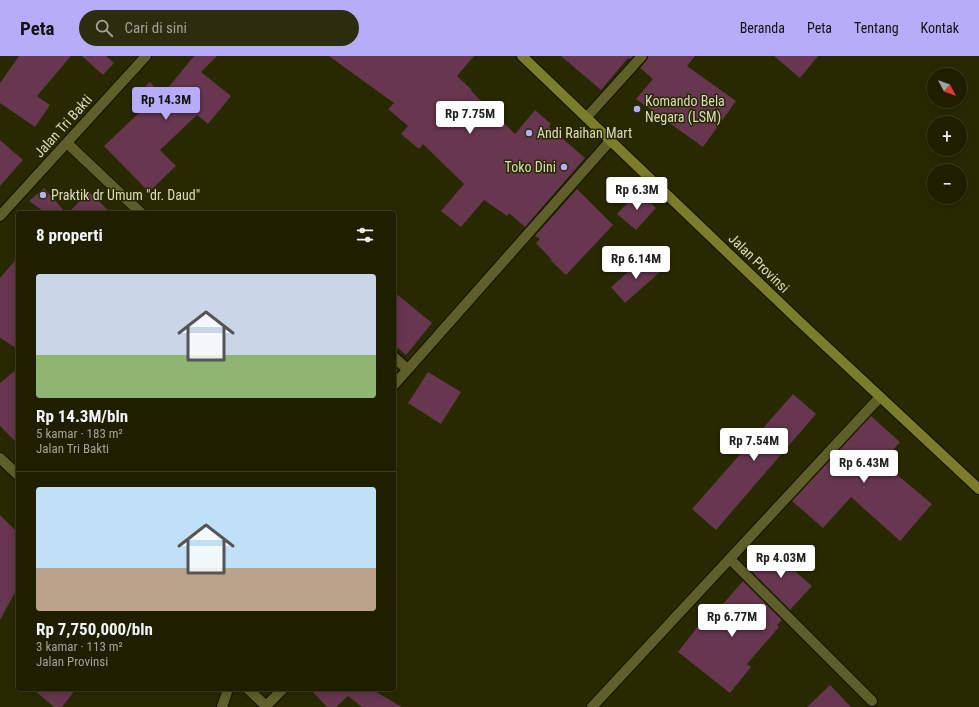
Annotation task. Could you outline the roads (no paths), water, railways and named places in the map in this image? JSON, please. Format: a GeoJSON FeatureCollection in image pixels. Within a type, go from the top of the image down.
{"type":"FeatureCollection","features":[{"type":"Feature","properties":{"kind":"main road","name":"Jalan Provinsi"},"geometry":{"type":"LineString","coordinates":[[522,56],[799,321],[979,489]]}},
{"type":"Feature","properties":{"kind":"street","name":"Jalan Tri Bakti"},"geometry":{"type":"LineString","coordinates":[[0,216],[146,56]]}},
{"type":"Feature","properties":{"kind":"street"},"geometry":{"type":"LineString","coordinates":[[587,117],[642,56]]}},
{"type":"Feature","properties":{"kind":"street"},"geometry":{"type":"LineString","coordinates":[[396,383],[610,140]]}},
{"type":"Feature","properties":{"kind":"street"},"geometry":{"type":"LineString","coordinates":[[67,143],[139,211]]}},
{"type":"Feature","properties":{"kind":"street"},"geometry":{"type":"LineString","coordinates":[[396,359],[407,369]]}},
{"type":"Feature","properties":{"kind":"street"},"geometry":{"type":"LineString","coordinates":[[592,707],[880,397]]}},
{"type":"Feature","properties":{"kind":"street"},"geometry":{"type":"LineString","coordinates":[[0,458],[16,473]]}},
{"type":"Feature","properties":{"kind":"street"},"geometry":{"type":"LineString","coordinates":[[730,559],[872,701]]}},
{"type":"Feature","properties":{"kind":"street"},"geometry":{"type":"LineString","coordinates":[[222,707],[227,691]]}},
{"type":"Feature","properties":{"kind":"street"},"geometry":{"type":"LineString","coordinates":[[250,691],[267,706],[281,691]]}},
{"type":"Feature","properties":{"kind":"place","name":"Komando Bela Negara (LSM)"},"geometry":{"type":"Point","coordinates":[637,109]}},
{"type":"Feature","properties":{"kind":"place","name":"Andi Raihan Mart"},"geometry":{"type":"Point","coordinates":[529,133]}},
{"type":"Feature","properties":{"kind":"place","name":"Toko Dini"},"geometry":{"type":"Point","coordinates":[564,167]}},
{"type":"Feature","properties":{"kind":"place","name":"Praktik dr Umum \"dr. Daud\""},"geometry":{"type":"Point","coordinates":[43,195]}}]}
